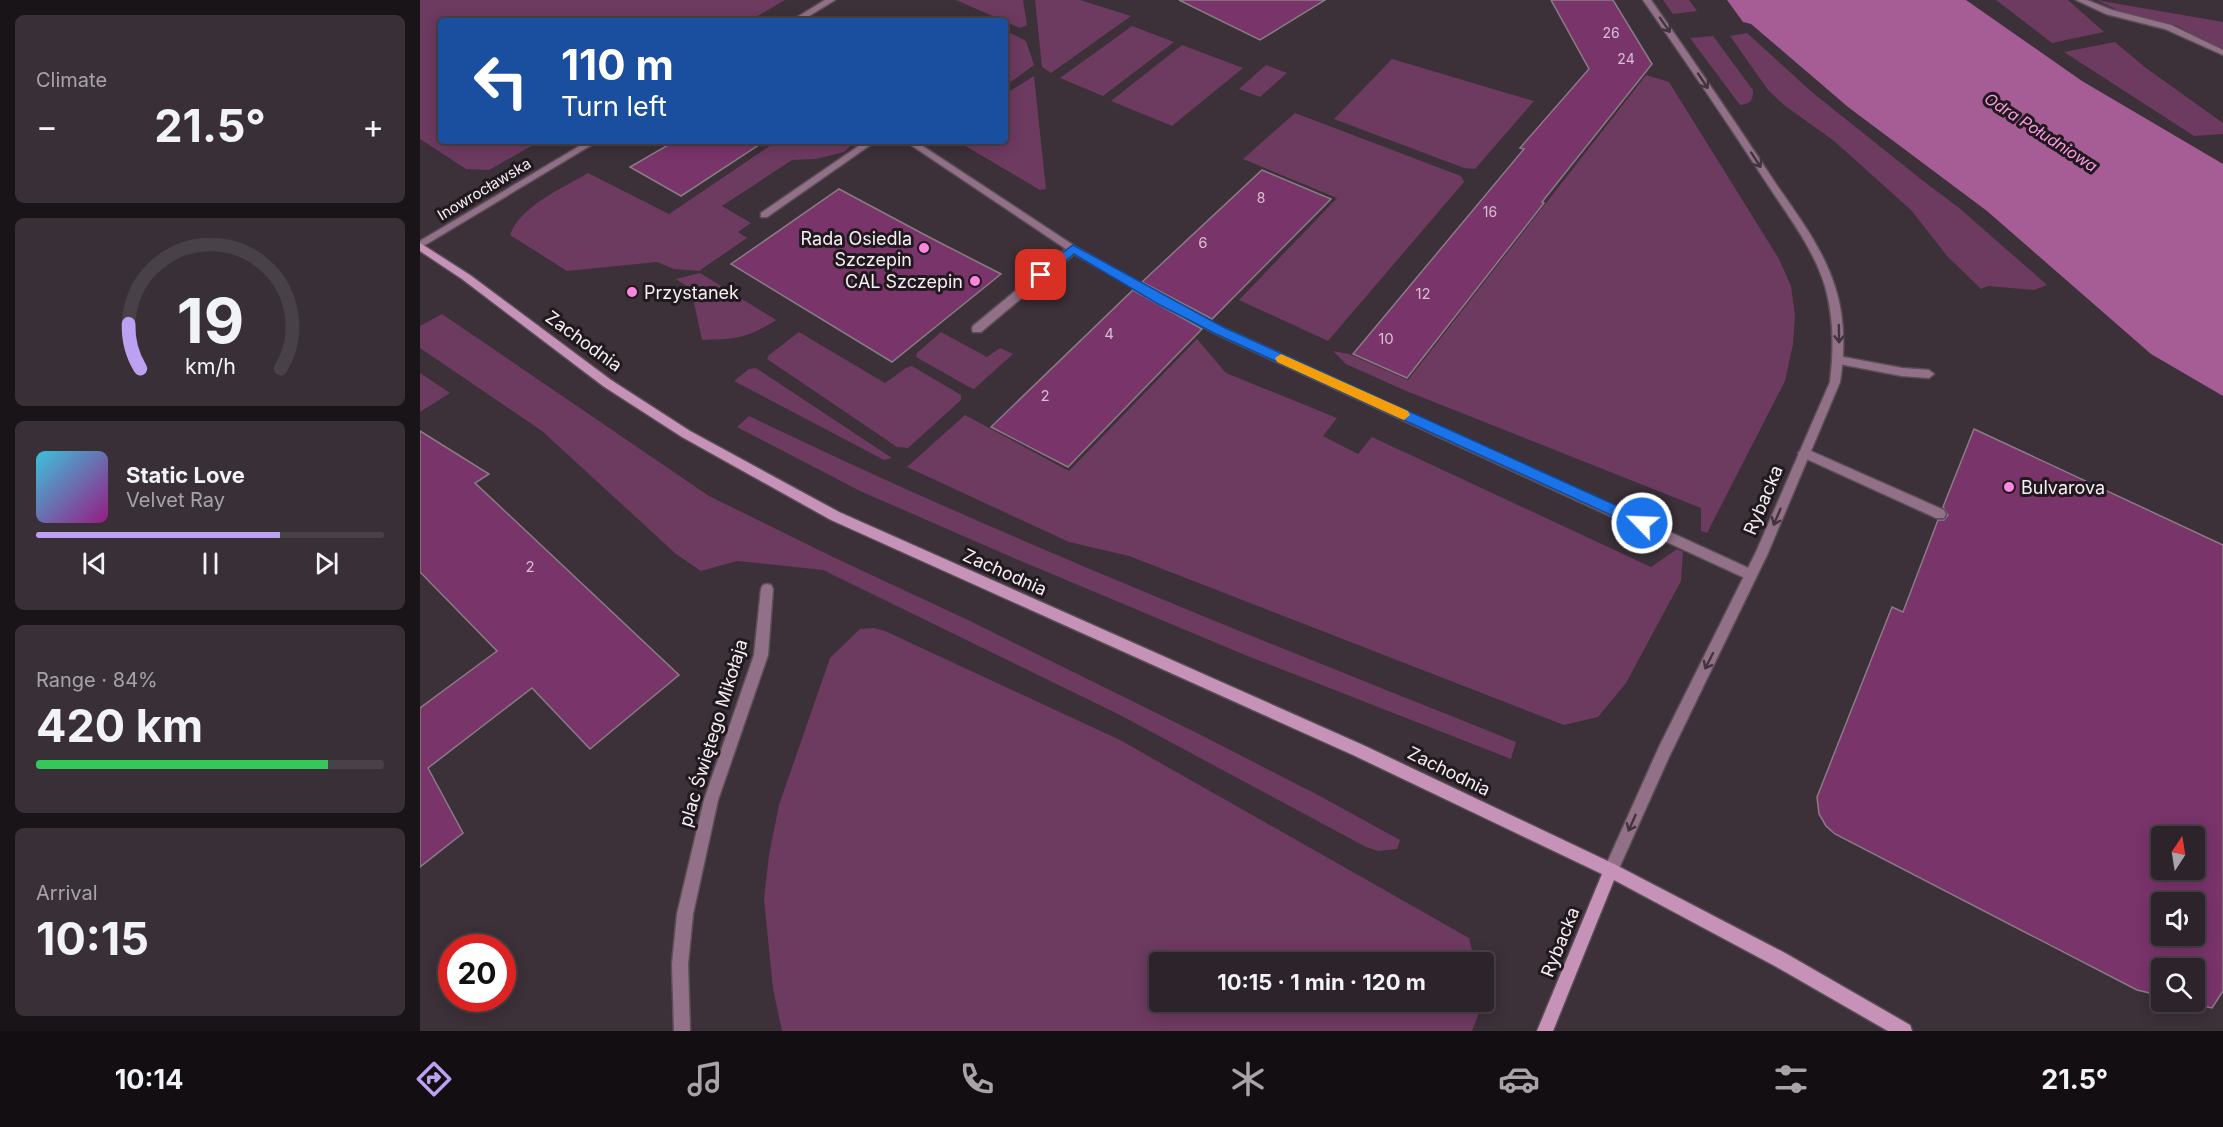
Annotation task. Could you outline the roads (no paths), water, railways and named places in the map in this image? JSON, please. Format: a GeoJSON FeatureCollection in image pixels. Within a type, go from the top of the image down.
{"type":"FeatureCollection","features":[{"type":"Feature","properties":{"kind":"street"},"geometry":{"type":"LineString","coordinates":[[800,18],[831,0]]}},
{"type":"Feature","properties":{"kind":"street","name":"Rybacka"},"geometry":{"type":"LineString","coordinates":[[1545,1031],[1611,870],[1664,752],[1751,575],[1834,382],[1838,360],[1839,327],[1833,299],[1825,273],[1809,241],[1724,111],[1647,0]]}},
{"type":"Feature","properties":{"kind":"street"},"geometry":{"type":"LineString","coordinates":[[2080,0],[2109,12],[2168,27],[2223,53]]}},
{"type":"Feature","properties":{"kind":"street","name":"Inowrocławska"},"geometry":{"type":"LineString","coordinates":[[420,245],[589,144]]}},
{"type":"Feature","properties":{"kind":"street"},"geometry":{"type":"LineString","coordinates":[[764,215],[868,144]]}},
{"type":"Feature","properties":{"kind":"street"},"geometry":{"type":"LineString","coordinates":[[914,144],[1073,249],[1162,301],[1218,330],[1751,575]]}},
{"type":"Feature","properties":{"kind":"street","name":"Zachodnia"},"geometry":{"type":"LineString","coordinates":[[420,245],[607,383],[686,434],[835,516],[1358,750],[1611,870],[1779,959],[1904,1031]]}},
{"type":"Feature","properties":{"kind":"street"},"geometry":{"type":"LineString","coordinates":[[977,329],[1073,249]]}},
{"type":"Feature","properties":{"kind":"street"},"geometry":{"type":"LineString","coordinates":[[1838,360],[1879,369],[1929,374]]}},
{"type":"Feature","properties":{"kind":"street"},"geometry":{"type":"LineString","coordinates":[[1804,453],[1940,514]]}},
{"type":"Feature","properties":{"kind":"street","name":"plac Świętego Mikołaja"},"geometry":{"type":"LineString","coordinates":[[682,1031],[680,964],[685,914],[711,800],[761,655],[767,589]]}},
{"type":"Feature","properties":{"kind":"water","name":"Odra Południowa"},"geometry":{"type":"Polygon","coordinates":[[[1727,0],[1966,0],[2082,81],[2223,164],[2223,396],[2151,354],[1987,211],[1848,107],[1751,24],[1743,22],[1727,0]]]}},
{"type":"Feature","properties":{"kind":"place","name":"Rada Osiedla Szczepin"},"geometry":{"type":"Point","coordinates":[924,248]}},
{"type":"Feature","properties":{"kind":"place","name":"CAL Szczepin"},"geometry":{"type":"Point","coordinates":[975,281]}},
{"type":"Feature","properties":{"kind":"place","name":"Przystanek"},"geometry":{"type":"Point","coordinates":[632,292]}},
{"type":"Feature","properties":{"kind":"place","name":"Bulvarova"},"geometry":{"type":"Point","coordinates":[2009,487]}}]}
